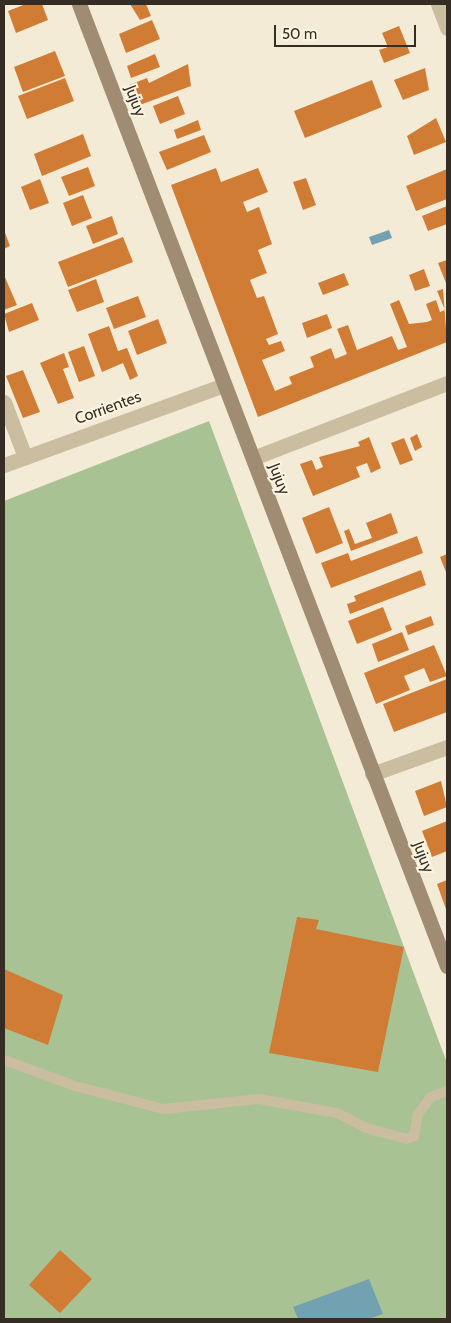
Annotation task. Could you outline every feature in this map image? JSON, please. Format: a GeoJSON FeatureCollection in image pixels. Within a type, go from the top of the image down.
{"type":"FeatureCollection","features":[{"type":"Feature","properties":{"kind":"main road","name":"Jujuy"},"geometry":{"type":"LineString","coordinates":[[82,4],[224,385],[447,966]]}},
{"type":"Feature","properties":{"kind":"street"},"geometry":{"type":"LineString","coordinates":[[438,4],[447,28]]}},
{"type":"Feature","properties":{"kind":"street"},"geometry":{"type":"LineString","coordinates":[[253,458],[447,383]]}},
{"type":"Feature","properties":{"kind":"street","name":"Corrientes"},"geometry":{"type":"LineString","coordinates":[[4,465],[224,385]]}},
{"type":"Feature","properties":{"kind":"street"},"geometry":{"type":"LineString","coordinates":[[4,402],[24,457]]}},
{"type":"Feature","properties":{"kind":"street"},"geometry":{"type":"LineString","coordinates":[[372,774],[447,747]]}},
{"type":"Feature","properties":{"kind":"lane"},"geometry":{"type":"LineString","coordinates":[[4,1060],[75,1086],[164,1109],[259,1098],[337,1113],[366,1128],[407,1139],[414,1136],[418,1114],[432,1097],[447,1091]]}},
{"type":"Feature","properties":{"kind":"green space"},"geometry":{"type":"Polygon","coordinates":[[[209,421],[447,1063],[447,1319],[4,1319],[4,501],[209,421]]]}},
{"type":"Feature","properties":{"kind":"water"},"geometry":{"type":"Polygon","coordinates":[[[389,230],[392,238],[372,245],[369,237],[389,230]]]}},
{"type":"Feature","properties":{"kind":"water"},"geometry":{"type":"Polygon","coordinates":[[[369,1279],[383,1314],[368,1319],[298,1319],[293,1307],[369,1279]]]}},
{"type":"Feature","properties":{"kind":"building"},"geometry":{"type":"Polygon","coordinates":[[[26,4],[42,4],[48,20],[16,33],[8,11],[26,4]]]}},
{"type":"Feature","properties":{"kind":"building"},"geometry":{"type":"Polygon","coordinates":[[[130,4],[146,4],[151,16],[140,20],[130,4]]]}},
{"type":"Feature","properties":{"kind":"building"},"geometry":{"type":"Polygon","coordinates":[[[152,20],[160,39],[126,53],[119,34],[152,20]]]}},
{"type":"Feature","properties":{"kind":"building"},"geometry":{"type":"Polygon","coordinates":[[[399,26],[410,53],[384,63],[379,50],[388,47],[382,33],[399,26]]]}},
{"type":"Feature","properties":{"kind":"building"},"geometry":{"type":"Polygon","coordinates":[[[55,51],[65,76],[23,92],[14,67],[55,51]]]}},
{"type":"Feature","properties":{"kind":"building"},"geometry":{"type":"Polygon","coordinates":[[[155,54],[160,67],[131,78],[127,66],[155,54]]]}},
{"type":"Feature","properties":{"kind":"building"},"geometry":{"type":"Polygon","coordinates":[[[188,64],[191,86],[137,106],[129,85],[147,78],[149,83],[188,64]]]}},
{"type":"Feature","properties":{"kind":"building"},"geometry":{"type":"Polygon","coordinates":[[[425,68],[429,90],[403,100],[394,80],[425,68]]]}},
{"type":"Feature","properties":{"kind":"building"},"geometry":{"type":"Polygon","coordinates":[[[65,78],[74,101],[27,119],[18,96],[65,78]]]}},
{"type":"Feature","properties":{"kind":"building"},"geometry":{"type":"Polygon","coordinates":[[[372,80],[382,107],[305,138],[294,111],[372,80]]]}},
{"type":"Feature","properties":{"kind":"building"},"geometry":{"type":"Polygon","coordinates":[[[178,96],[185,114],[160,124],[153,106],[178,96]]]}},
{"type":"Feature","properties":{"kind":"building"},"geometry":{"type":"Polygon","coordinates":[[[436,118],[446,142],[414,155],[407,136],[436,118]]]}},
{"type":"Feature","properties":{"kind":"building"},"geometry":{"type":"Polygon","coordinates":[[[198,120],[201,130],[177,139],[174,130],[198,120]]]}},
{"type":"Feature","properties":{"kind":"building"},"geometry":{"type":"Polygon","coordinates":[[[83,134],[91,156],[42,176],[34,154],[83,134]]]}},
{"type":"Feature","properties":{"kind":"building"},"geometry":{"type":"Polygon","coordinates":[[[204,135],[211,152],[167,170],[159,152],[204,135]]]}},
{"type":"Feature","properties":{"kind":"building"},"geometry":{"type":"Polygon","coordinates":[[[88,167],[95,186],[69,196],[61,177],[88,167]]]}},
{"type":"Feature","properties":{"kind":"building"},"geometry":{"type":"Polygon","coordinates":[[[216,168],[221,182],[258,168],[268,192],[243,202],[247,212],[259,207],[272,244],[258,250],[267,273],[250,280],[257,298],[264,296],[278,334],[266,339],[269,345],[281,341],[285,351],[262,360],[275,391],[292,384],[289,377],[314,367],[310,357],[331,348],[335,359],[347,354],[337,329],[348,325],[357,350],[392,336],[398,350],[407,347],[390,304],[399,300],[409,324],[432,320],[426,304],[436,300],[440,312],[445,310],[447,342],[258,417],[171,185],[216,168]]]}},
{"type":"Feature","properties":{"kind":"building"},"geometry":{"type":"Polygon","coordinates":[[[447,169],[447,199],[416,211],[406,186],[447,169]]]}},
{"type":"Feature","properties":{"kind":"building"},"geometry":{"type":"Polygon","coordinates":[[[306,178],[316,205],[303,210],[293,182],[306,178]]]}},
{"type":"Feature","properties":{"kind":"building"},"geometry":{"type":"Polygon","coordinates":[[[40,179],[49,203],[30,210],[21,187],[40,179]]]}},
{"type":"Feature","properties":{"kind":"building"},"geometry":{"type":"Polygon","coordinates":[[[83,195],[92,218],[72,226],[63,203],[83,195]]]}},
{"type":"Feature","properties":{"kind":"building"},"geometry":{"type":"Polygon","coordinates":[[[447,206],[447,224],[428,231],[422,216],[447,206]]]}},
{"type":"Feature","properties":{"kind":"building"},"geometry":{"type":"Polygon","coordinates":[[[112,216],[118,234],[93,244],[86,226],[112,216]]]}},
{"type":"Feature","properties":{"kind":"building"},"geometry":{"type":"Polygon","coordinates":[[[4,230],[10,246],[4,249],[4,230]]]}},
{"type":"Feature","properties":{"kind":"building"},"geometry":{"type":"Polygon","coordinates":[[[123,237],[133,262],[68,287],[58,262],[123,237]]]}},
{"type":"Feature","properties":{"kind":"building"},"geometry":{"type":"Polygon","coordinates":[[[447,260],[447,283],[446,283],[438,263],[447,260]]]}},
{"type":"Feature","properties":{"kind":"building"},"geometry":{"type":"Polygon","coordinates":[[[424,269],[430,286],[415,291],[409,275],[424,269]]]}},
{"type":"Feature","properties":{"kind":"building"},"geometry":{"type":"Polygon","coordinates":[[[344,273],[349,285],[323,295],[318,283],[344,273]]]}},
{"type":"Feature","properties":{"kind":"building"},"geometry":{"type":"Polygon","coordinates":[[[4,275],[17,305],[4,310],[4,275]]]}},
{"type":"Feature","properties":{"kind":"building"},"geometry":{"type":"Polygon","coordinates":[[[96,279],[104,302],[77,312],[68,290],[96,279]]]}},
{"type":"Feature","properties":{"kind":"building"},"geometry":{"type":"Polygon","coordinates":[[[443,289],[444,309],[437,291],[443,289]]]}},
{"type":"Feature","properties":{"kind":"building"},"geometry":{"type":"Polygon","coordinates":[[[138,296],[146,317],[114,329],[106,308],[138,296]]]}},
{"type":"Feature","properties":{"kind":"building"},"geometry":{"type":"Polygon","coordinates":[[[32,303],[39,320],[9,332],[4,314],[32,303]]]}},
{"type":"Feature","properties":{"kind":"building"},"geometry":{"type":"Polygon","coordinates":[[[327,314],[332,328],[307,338],[302,323],[327,314]]]}},
{"type":"Feature","properties":{"kind":"building"},"geometry":{"type":"Polygon","coordinates":[[[158,319],[167,343],[137,355],[128,331],[158,319]]]}},
{"type":"Feature","properties":{"kind":"building"},"geometry":{"type":"Polygon","coordinates":[[[109,326],[118,351],[127,348],[138,376],[130,380],[123,363],[102,372],[88,334],[109,326]]]}},
{"type":"Feature","properties":{"kind":"building"},"geometry":{"type":"Polygon","coordinates":[[[84,346],[95,376],[79,382],[68,352],[84,346]]]}},
{"type":"Feature","properties":{"kind":"building"},"geometry":{"type":"Polygon","coordinates":[[[64,353],[69,367],[63,369],[74,398],[58,404],[40,363],[64,353]]]}},
{"type":"Feature","properties":{"kind":"building"},"geometry":{"type":"Polygon","coordinates":[[[23,370],[40,412],[23,418],[6,376],[23,370]]]}},
{"type":"Feature","properties":{"kind":"building"},"geometry":{"type":"Polygon","coordinates":[[[417,434],[422,447],[415,451],[410,438],[417,434]]]}},
{"type":"Feature","properties":{"kind":"building"},"geometry":{"type":"Polygon","coordinates":[[[369,437],[381,468],[371,473],[367,463],[356,467],[360,477],[313,496],[300,464],[312,460],[316,470],[323,467],[319,457],[360,446],[358,442],[369,437]]]}},
{"type":"Feature","properties":{"kind":"building"},"geometry":{"type":"Polygon","coordinates":[[[404,438],[413,460],[400,465],[391,443],[404,438]]]}},
{"type":"Feature","properties":{"kind":"building"},"geometry":{"type":"Polygon","coordinates":[[[329,507],[343,543],[316,554],[302,518],[329,507]]]}},
{"type":"Feature","properties":{"kind":"building"},"geometry":{"type":"Polygon","coordinates":[[[391,513],[398,533],[351,551],[344,531],[349,529],[355,544],[372,538],[366,523],[391,513]]]}},
{"type":"Feature","properties":{"kind":"building"},"geometry":{"type":"Polygon","coordinates":[[[417,536],[423,553],[331,588],[321,563],[348,553],[351,561],[417,536]]]}},
{"type":"Feature","properties":{"kind":"building"},"geometry":{"type":"Polygon","coordinates":[[[447,554],[447,572],[446,572],[440,557],[447,554]]]}},
{"type":"Feature","properties":{"kind":"building"},"geometry":{"type":"Polygon","coordinates":[[[421,570],[426,585],[350,614],[347,604],[356,601],[354,596],[421,570]]]}},
{"type":"Feature","properties":{"kind":"building"},"geometry":{"type":"Polygon","coordinates":[[[383,607],[392,630],[357,644],[348,621],[383,607]]]}},
{"type":"Feature","properties":{"kind":"building"},"geometry":{"type":"Polygon","coordinates":[[[431,616],[434,625],[408,635],[405,626],[431,616]]]}},
{"type":"Feature","properties":{"kind":"building"},"geometry":{"type":"Polygon","coordinates":[[[402,632],[409,650],[378,662],[372,644],[402,632]]]}},
{"type":"Feature","properties":{"kind":"building"},"geometry":{"type":"Polygon","coordinates":[[[434,645],[447,676],[430,682],[424,668],[404,676],[410,690],[376,704],[364,673],[434,645]]]}},
{"type":"Feature","properties":{"kind":"building"},"geometry":{"type":"Polygon","coordinates":[[[447,679],[447,712],[394,732],[383,704],[447,679]]]}},
{"type":"Feature","properties":{"kind":"building"},"geometry":{"type":"Polygon","coordinates":[[[441,781],[447,807],[424,816],[415,791],[441,781]]]}},
{"type":"Feature","properties":{"kind":"building"},"geometry":{"type":"Polygon","coordinates":[[[447,821],[447,851],[432,857],[422,831],[447,821]]]}},
{"type":"Feature","properties":{"kind":"building"},"geometry":{"type":"Polygon","coordinates":[[[447,880],[447,912],[437,884],[447,880]]]}},
{"type":"Feature","properties":{"kind":"building"},"geometry":{"type":"Polygon","coordinates":[[[297,917],[319,920],[316,929],[404,947],[378,1072],[269,1053],[297,917]]]}},
{"type":"Feature","properties":{"kind":"building"},"geometry":{"type":"Polygon","coordinates":[[[4,969],[63,995],[48,1045],[4,1028],[4,969]]]}},
{"type":"Feature","properties":{"kind":"building"},"geometry":{"type":"Polygon","coordinates":[[[60,1250],[92,1279],[60,1313],[29,1285],[60,1250]]]}}]}
